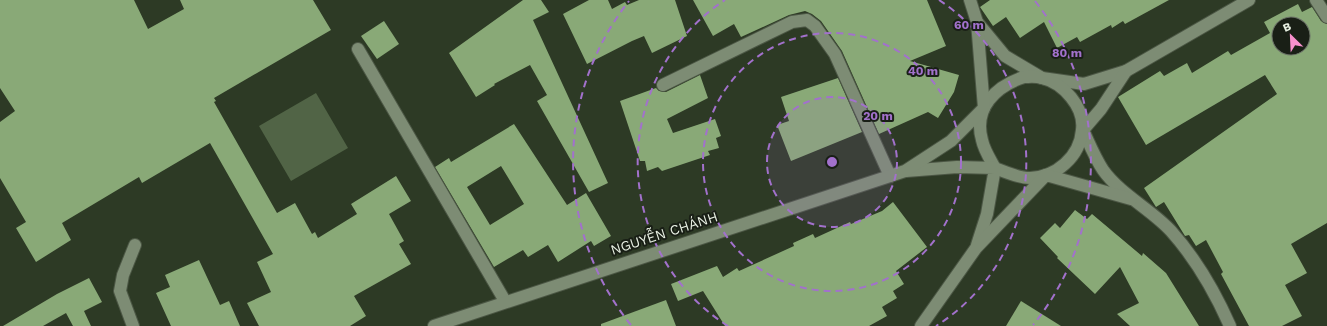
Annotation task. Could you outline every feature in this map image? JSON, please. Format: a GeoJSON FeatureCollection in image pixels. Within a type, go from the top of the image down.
{"type":"FeatureCollection","features":[{"type":"Feature","properties":{"kind":"main road"},"geometry":{"type":"LineString","coordinates":[[970,0],[977,22],[984,108],[980,122],[981,139],[995,168],[987,214],[976,248]]}},
{"type":"Feature","properties":{"kind":"main road"},"geometry":{"type":"LineString","coordinates":[[905,171],[952,141],[984,108],[994,92],[1008,82],[1024,77],[1084,84],[1126,71],[1248,0]]}},
{"type":"Feature","properties":{"kind":"main road"},"geometry":{"type":"LineString","coordinates":[[1316,0],[1327,17]]}},
{"type":"Feature","properties":{"kind":"main road"},"geometry":{"type":"LineString","coordinates":[[662,85],[792,22],[807,20],[815,26],[835,54],[890,176]]}},
{"type":"Feature","properties":{"kind":"main road"},"geometry":{"type":"LineString","coordinates":[[977,22],[1005,56],[1042,78],[1057,84],[1070,96],[1079,112],[1083,130],[1104,171],[1132,199],[1170,230],[1215,293],[1230,326]]}},
{"type":"Feature","properties":{"kind":"main road"},"geometry":{"type":"LineString","coordinates":[[358,49],[505,301]]}},
{"type":"Feature","properties":{"kind":"main road"},"geometry":{"type":"LineString","coordinates":[[905,171],[957,167],[995,168],[1013,175],[1029,178],[1046,175],[1060,169],[1071,158],[1083,130],[1101,109],[1126,71]]}},
{"type":"Feature","properties":{"kind":"main road","name":"NGUYỄN CHÁNH"},"geometry":{"type":"LineString","coordinates":[[434,326],[505,301],[905,171]]}},
{"type":"Feature","properties":{"kind":"main road"},"geometry":{"type":"LineString","coordinates":[[1046,175],[1132,199]]}},
{"type":"Feature","properties":{"kind":"main road"},"geometry":{"type":"LineString","coordinates":[[921,326],[976,248],[1046,175]]}},
{"type":"Feature","properties":{"kind":"main road"},"geometry":{"type":"LineString","coordinates":[[133,326],[120,291],[123,275],[134,245]]}},
{"type":"Feature","properties":{"kind":"green space"},"geometry":{"type":"Polygon","coordinates":[[[316,93],[348,148],[291,181],[259,126],[316,93]]]}},
{"type":"Feature","properties":{"kind":"building"},"geometry":{"type":"Polygon","coordinates":[[[0,0],[134,0],[148,29],[184,9],[180,0],[313,0],[331,30],[214,98],[216,101],[214,102],[277,213],[295,203],[312,234],[315,232],[318,238],[357,214],[351,204],[396,176],[411,201],[389,214],[404,241],[399,244],[411,264],[354,296],[366,316],[350,326],[259,326],[247,303],[271,292],[257,262],[273,254],[210,143],[142,183],[139,177],[62,223],[71,240],[36,262],[16,228],[26,222],[0,178],[0,122],[15,111],[0,88],[0,0]]]}},
{"type":"Feature","properties":{"kind":"building"},"geometry":{"type":"Polygon","coordinates":[[[523,0],[541,0],[549,12],[533,20],[608,183],[589,192],[537,101],[547,95],[530,65],[494,84],[495,85],[476,97],[449,53],[523,0]]]}},
{"type":"Feature","properties":{"kind":"building"},"geometry":{"type":"Polygon","coordinates":[[[589,0],[608,0],[612,9],[625,2],[627,5],[639,0],[675,0],[687,36],[652,53],[644,36],[587,64],[563,14],[589,0]]]}},
{"type":"Feature","properties":{"kind":"building"},"geometry":{"type":"Polygon","coordinates":[[[693,0],[927,0],[946,46],[910,61],[959,75],[954,92],[938,118],[928,112],[879,134],[842,51],[821,21],[812,14],[805,11],[789,15],[741,37],[734,24],[713,36],[693,0]]]}},
{"type":"Feature","properties":{"kind":"building"},"geometry":{"type":"Polygon","coordinates":[[[990,0],[1169,0],[1125,24],[1123,21],[1112,28],[1111,25],[1080,42],[1077,37],[1057,48],[1044,22],[1020,38],[1006,17],[993,26],[980,7],[990,0]]]}},
{"type":"Feature","properties":{"kind":"building"},"geometry":{"type":"Polygon","coordinates":[[[1298,4],[1302,12],[1312,7],[1321,21],[1327,24],[1327,223],[1291,244],[1307,273],[1285,285],[1302,316],[1282,326],[1249,326],[1221,274],[1223,272],[1206,240],[1196,246],[1189,235],[1185,236],[1164,202],[1156,207],[1144,188],[1277,94],[1265,75],[1146,145],[1118,97],[1160,71],[1164,76],[1187,63],[1192,73],[1228,51],[1231,55],[1270,33],[1264,22],[1271,18],[1271,56],[1311,56],[1311,16],[1275,16],[1298,4]]]}},
{"type":"Feature","properties":{"kind":"building"},"geometry":{"type":"Polygon","coordinates":[[[384,21],[399,44],[377,59],[361,36],[384,21]]]}},
{"type":"Feature","properties":{"kind":"building"},"geometry":{"type":"Polygon","coordinates":[[[700,75],[708,98],[667,119],[673,133],[715,119],[721,136],[716,138],[719,148],[708,151],[710,155],[662,171],[658,167],[647,171],[645,161],[640,161],[620,101],[656,88],[659,91],[666,92],[700,75]]]}},
{"type":"Feature","properties":{"kind":"building"},"geometry":{"type":"Polygon","coordinates":[[[838,78],[862,132],[791,161],[777,125],[789,121],[781,97],[838,78]]]}},
{"type":"Feature","properties":{"kind":"building"},"geometry":{"type":"Polygon","coordinates":[[[514,124],[567,205],[586,193],[611,236],[594,246],[591,241],[558,262],[548,245],[528,257],[523,250],[494,267],[435,167],[449,158],[451,162],[514,124]],[[501,166],[467,187],[490,225],[524,204],[501,166]]]}},
{"type":"Feature","properties":{"kind":"building"},"geometry":{"type":"Polygon","coordinates":[[[893,202],[927,247],[896,271],[904,284],[893,291],[897,298],[882,307],[887,316],[869,326],[725,326],[703,291],[678,301],[671,284],[717,266],[723,277],[737,268],[739,271],[794,246],[793,243],[813,234],[815,238],[850,222],[851,224],[882,211],[893,202]]]}},
{"type":"Feature","properties":{"kind":"building"},"geometry":{"type":"Polygon","coordinates":[[[1075,210],[1087,219],[1092,214],[1142,256],[1143,253],[1166,273],[1199,326],[1130,326],[1117,314],[1139,303],[1120,267],[1095,294],[1057,258],[1058,257],[1040,238],[1055,223],[1060,228],[1075,210]]]}},
{"type":"Feature","properties":{"kind":"building"},"geometry":{"type":"Polygon","coordinates":[[[199,260],[220,305],[229,301],[240,326],[171,326],[156,293],[170,287],[165,275],[199,260]]]}},
{"type":"Feature","properties":{"kind":"building"},"geometry":{"type":"Polygon","coordinates":[[[89,278],[102,302],[84,311],[91,326],[73,326],[66,313],[43,326],[3,326],[57,294],[89,278]]]}},
{"type":"Feature","properties":{"kind":"building"},"geometry":{"type":"Polygon","coordinates":[[[666,300],[676,326],[601,326],[601,324],[666,300]]]}},
{"type":"Feature","properties":{"kind":"building"},"geometry":{"type":"Polygon","coordinates":[[[1021,301],[1061,326],[1006,326],[1021,301]]]}}]}
